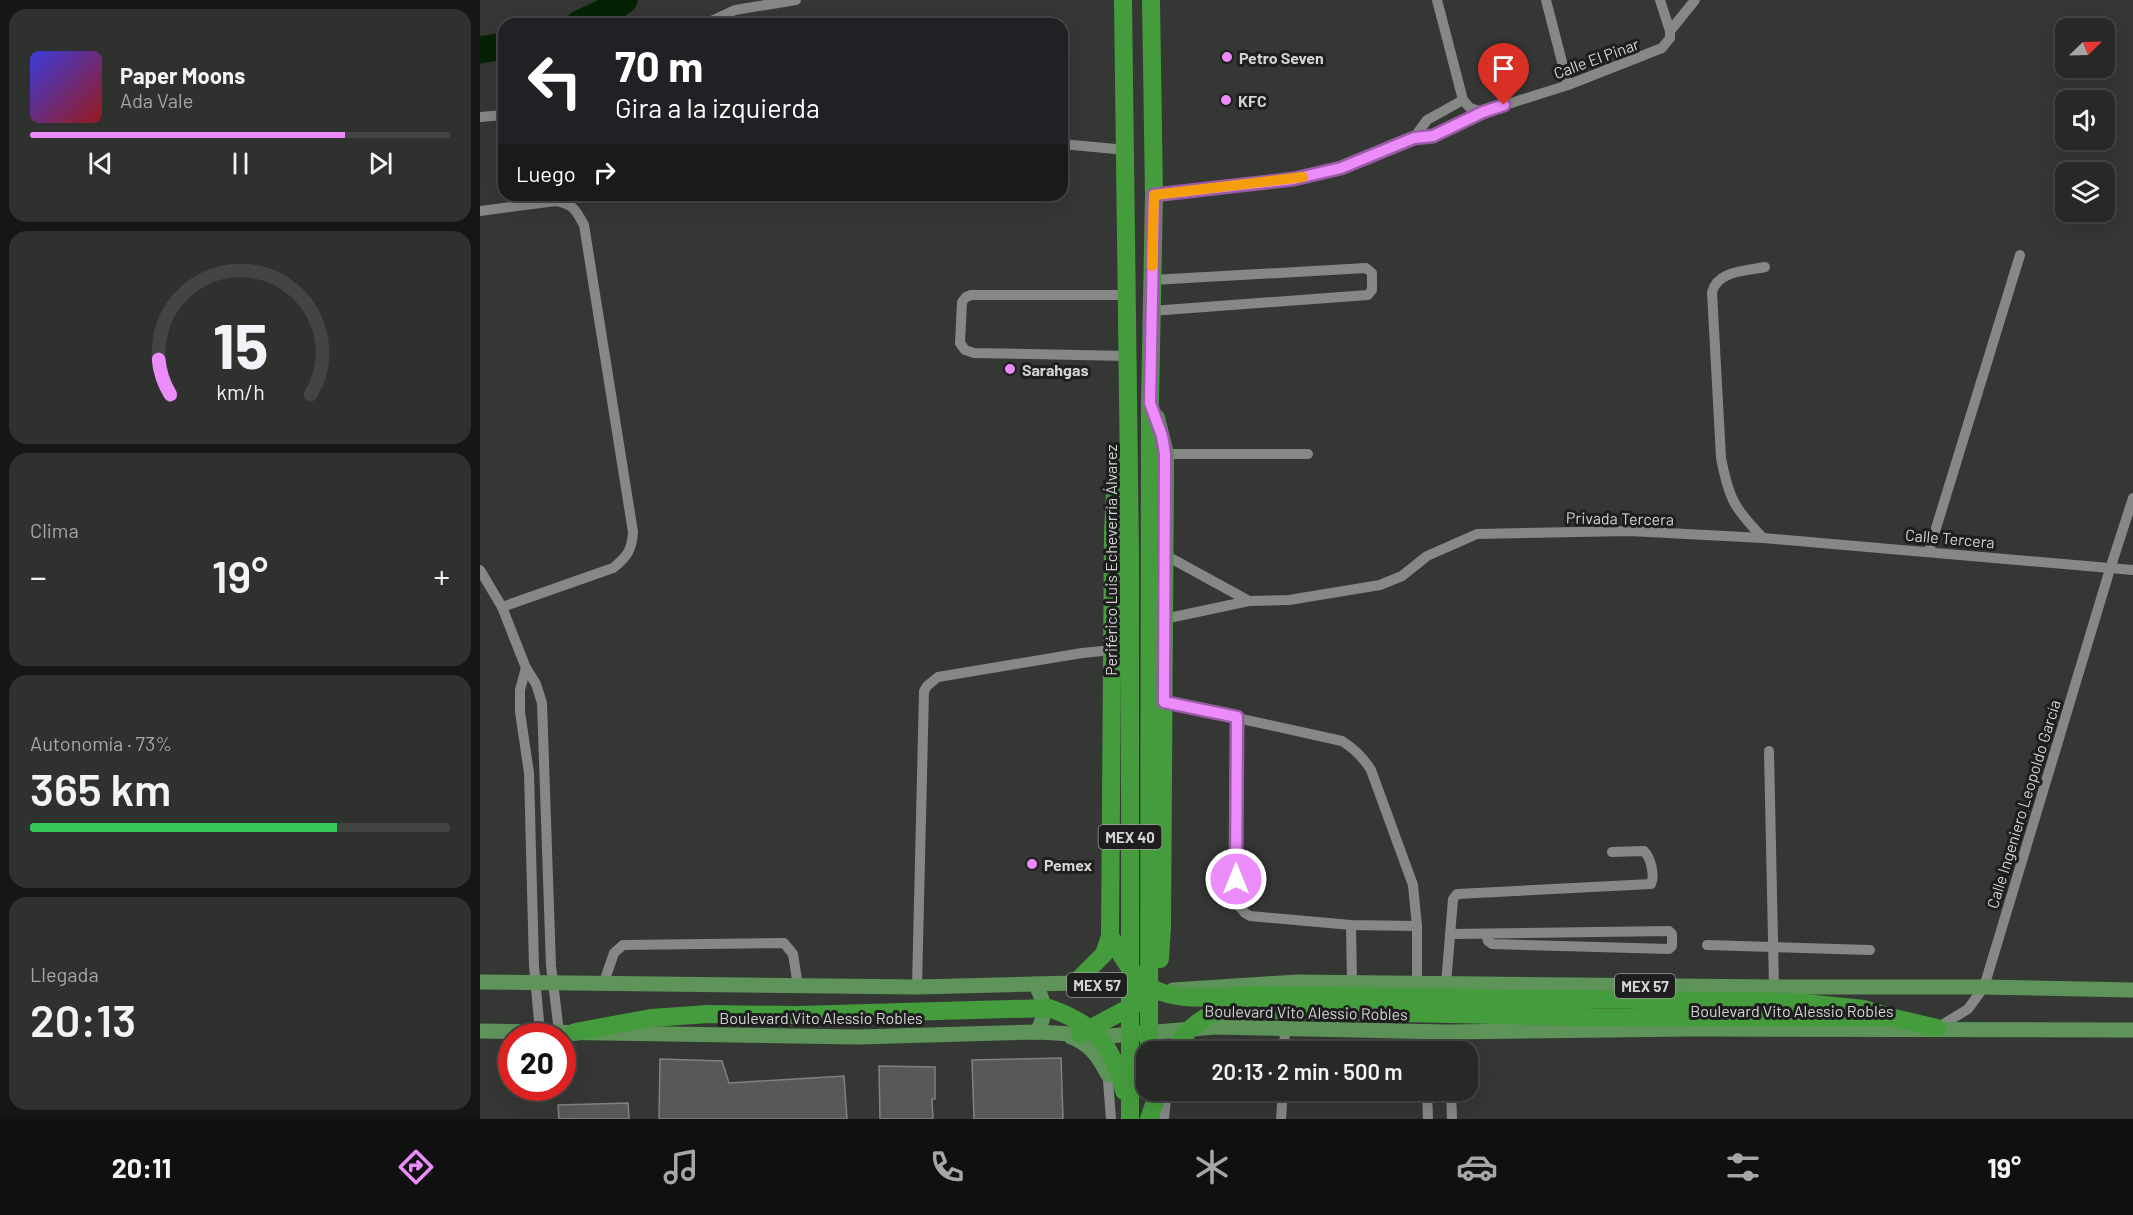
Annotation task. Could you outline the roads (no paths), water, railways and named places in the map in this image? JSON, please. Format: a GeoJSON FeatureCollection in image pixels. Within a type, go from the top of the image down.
{"type":"FeatureCollection","features":[{"type":"Feature","properties":{"kind":"highway","name":"Periférico Luis Echeverría Álvarez"},"geometry":{"type":"LineString","coordinates":[[1123,0],[1131,555],[1130,1119]]}},
{"type":"Feature","properties":{"kind":"highway","name":"MEX 40"},"geometry":{"type":"LineString","coordinates":[[1147,1041],[1157,555],[1150,403],[1154,195],[1151,0]]}},
{"type":"Feature","properties":{"kind":"highway"},"geometry":{"type":"LineString","coordinates":[[1150,403],[1162,436],[1165,454],[1157,555],[1164,619],[1162,926],[1158,991]]}},
{"type":"Feature","properties":{"kind":"highway"},"geometry":{"type":"LineString","coordinates":[[1075,983],[1104,954],[1110,936],[1115,494],[1129,453]]}},
{"type":"Feature","properties":{"kind":"highway"},"geometry":{"type":"LineString","coordinates":[[1110,936],[1121,942],[1139,943],[1155,935],[1162,926]]}},
{"type":"Feature","properties":{"kind":"highway"},"geometry":{"type":"LineString","coordinates":[[1110,936],[1129,968],[1141,981],[1158,991],[1178,996],[1795,1002],[1864,1009],[1937,1028]]}},
{"type":"Feature","properties":{"kind":"highway"},"geometry":{"type":"LineString","coordinates":[[1071,1034],[1158,991]]}},
{"type":"Feature","properties":{"kind":"highway"},"geometry":{"type":"LineString","coordinates":[[576,1030],[651,1018],[708,1014],[797,1016],[1049,1008],[1081,1022],[1098,1035],[1111,1052],[1119,1070],[1130,1119]]}},
{"type":"Feature","properties":{"kind":"highway"},"geometry":{"type":"LineString","coordinates":[[1181,1041],[1189,1029],[1209,1015],[1227,1009],[1629,1018],[1890,1017]]}},
{"type":"Feature","properties":{"kind":"highway"},"geometry":{"type":"LineString","coordinates":[[1148,1119],[1149,1101]]}},
{"type":"Feature","properties":{"kind":"highway"},"geometry":{"type":"LineString","coordinates":[[1148,1119],[1155,1101]]}},
{"type":"Feature","properties":{"kind":"main road","name":"Boulevard Vito Alessio Robles"},"geometry":{"type":"LineString","coordinates":[[480,982],[917,987],[1075,983],[1158,991],[1297,982],[2133,990]]}},
{"type":"Feature","properties":{"kind":"main road"},"geometry":{"type":"LineString","coordinates":[[1035,984],[1044,1005],[1044,1016],[1037,1032]]}},
{"type":"Feature","properties":{"kind":"main road"},"geometry":{"type":"LineString","coordinates":[[1109,1036],[1120,1023],[1158,991]]}},
{"type":"Feature","properties":{"kind":"main road","name":"Boulevard Vito Alessio Robles"},"geometry":{"type":"LineString","coordinates":[[576,1032],[858,1037],[1037,1032],[1109,1036],[1216,1027],[1426,1032],[1937,1028],[2133,1030]]}},
{"type":"Feature","properties":{"kind":"main road","name":"Boulevard Vito Alessio Robles"},"geometry":{"type":"LineString","coordinates":[[480,1031],[498,1031]]}},
{"type":"Feature","properties":{"kind":"main road"},"geometry":{"type":"LineString","coordinates":[[1071,1034],[1091,1048],[1108,1075]]}},
{"type":"Feature","properties":{"kind":"street"},"geometry":{"type":"LineString","coordinates":[[718,18],[735,10],[796,0]]}},
{"type":"Feature","properties":{"kind":"street"},"geometry":{"type":"LineString","coordinates":[[1437,0],[1463,100],[1470,108],[1483,112]]}},
{"type":"Feature","properties":{"kind":"street"},"geometry":{"type":"LineString","coordinates":[[1546,0],[1568,85]]}},
{"type":"Feature","properties":{"kind":"street"},"geometry":{"type":"LineString","coordinates":[[1660,0],[1670,31]]}},
{"type":"Feature","properties":{"kind":"street","name":"Calle El Pinar"},"geometry":{"type":"LineString","coordinates":[[1154,195],[1294,179],[1341,168],[1414,138],[1433,136],[1483,112],[1568,85],[1662,48],[1670,38],[1670,31],[1695,0]]}},
{"type":"Feature","properties":{"kind":"street","name":"Calle El Pinar"},"geometry":{"type":"LineString","coordinates":[[1414,138],[1427,120],[1463,100]]}},
{"type":"Feature","properties":{"kind":"street"},"geometry":{"type":"LineString","coordinates":[[480,117],[498,116]]}},
{"type":"Feature","properties":{"kind":"street"},"geometry":{"type":"LineString","coordinates":[[1068,145],[1126,150]]}},
{"type":"Feature","properties":{"kind":"street"},"geometry":{"type":"LineString","coordinates":[[480,211],[556,201],[568,203],[577,212],[584,225],[633,532],[632,547],[626,558],[613,568],[502,607]]}},
{"type":"Feature","properties":{"kind":"street"},"geometry":{"type":"LineString","coordinates":[[1929,551],[2020,255]]}},
{"type":"Feature","properties":{"kind":"street"},"geometry":{"type":"LineString","coordinates":[[1763,538],[1740,514],[1726,483],[1721,458],[1712,292],[1714,284],[1720,279],[1733,273],[1765,267]]}},
{"type":"Feature","properties":{"kind":"street"},"geometry":{"type":"LineString","coordinates":[[1151,311],[1368,295],[1372,290],[1372,273],[1366,268],[1152,280]]}},
{"type":"Feature","properties":{"kind":"street"},"geometry":{"type":"LineString","coordinates":[[1127,295],[971,295],[962,302],[960,343],[965,350],[974,353],[1128,356]]}},
{"type":"Feature","properties":{"kind":"street"},"geometry":{"type":"LineString","coordinates":[[1165,454],[1308,454]]}},
{"type":"Feature","properties":{"kind":"street","name":"Calle Ingeniero Leopoldo García"},"geometry":{"type":"LineString","coordinates":[[1937,1028],[1968,1010],[1984,987],[2133,498]]}},
{"type":"Feature","properties":{"kind":"street","name":"Privada Tercera"},"geometry":{"type":"LineString","coordinates":[[1249,601],[1289,600],[1380,585],[1402,576],[1427,556],[1477,534],[1629,531],[1763,538]]}},
{"type":"Feature","properties":{"kind":"street","name":"Calle Tercera"},"geometry":{"type":"LineString","coordinates":[[1763,538],[2133,570]]}},
{"type":"Feature","properties":{"kind":"street"},"geometry":{"type":"LineString","coordinates":[[1157,555],[1249,601]]}},
{"type":"Feature","properties":{"kind":"street"},"geometry":{"type":"LineString","coordinates":[[480,570],[502,607],[542,703],[553,983],[564,1023]]}},
{"type":"Feature","properties":{"kind":"street"},"geometry":{"type":"LineString","coordinates":[[1164,619],[1249,601]]}},
{"type":"Feature","properties":{"kind":"street"},"geometry":{"type":"LineString","coordinates":[[917,987],[924,692],[927,686],[938,677],[1113,650]]}},
{"type":"Feature","properties":{"kind":"street"},"geometry":{"type":"LineString","coordinates":[[526,668],[520,690],[520,712],[529,773],[539,1023]]}},
{"type":"Feature","properties":{"kind":"street"},"geometry":{"type":"LineString","coordinates":[[1164,702],[1342,741],[1354,748],[1364,759],[1371,770],[1413,885],[1417,926],[1417,983]]}},
{"type":"Feature","properties":{"kind":"street"},"geometry":{"type":"LineString","coordinates":[[1237,717],[1236,902],[1245,913],[1250,916],[1351,925],[1417,926]]}},
{"type":"Feature","properties":{"kind":"street"},"geometry":{"type":"LineString","coordinates":[[1769,751],[1774,987]]}},
{"type":"Feature","properties":{"kind":"street"},"geometry":{"type":"LineString","coordinates":[[532,827],[547,828]]}},
{"type":"Feature","properties":{"kind":"street"},"geometry":{"type":"LineString","coordinates":[[1446,984],[1453,899],[1460,892],[1651,884],[1653,880],[1648,856],[1644,851],[1612,852]]}},
{"type":"Feature","properties":{"kind":"street"},"geometry":{"type":"LineString","coordinates":[[1351,925],[1352,983]]}},
{"type":"Feature","properties":{"kind":"street"},"geometry":{"type":"LineString","coordinates":[[1450,934],[1669,931],[1672,934],[1672,946],[1669,949],[1492,944],[1488,941],[1486,934]]}},
{"type":"Feature","properties":{"kind":"street"},"geometry":{"type":"LineString","coordinates":[[604,982],[614,953],[623,945],[784,943],[794,954],[798,986]]}},
{"type":"Feature","properties":{"kind":"street"},"geometry":{"type":"LineString","coordinates":[[1707,945],[1869,950]]}},
{"type":"Feature","properties":{"kind":"street"},"geometry":{"type":"LineString","coordinates":[[1188,1041],[1216,1027]]}},
{"type":"Feature","properties":{"kind":"street"},"geometry":{"type":"LineString","coordinates":[[1284,1041],[1285,1029]]}},
{"type":"Feature","properties":{"kind":"street"},"geometry":{"type":"LineString","coordinates":[[1426,1032],[1426,1041]]}},
{"type":"Feature","properties":{"kind":"street"},"geometry":{"type":"LineString","coordinates":[[1448,1032],[1448,1041]]}},
{"type":"Feature","properties":{"kind":"street"},"geometry":{"type":"LineString","coordinates":[[1109,1036],[1107,1050],[1111,1119]]}},
{"type":"Feature","properties":{"kind":"street"},"geometry":{"type":"LineString","coordinates":[[1108,1075],[1122,1058],[1136,1054]]}},
{"type":"Feature","properties":{"kind":"street"},"geometry":{"type":"LineString","coordinates":[[1164,1119],[1166,1101]]}},
{"type":"Feature","properties":{"kind":"street"},"geometry":{"type":"LineString","coordinates":[[1281,1119],[1282,1101]]}},
{"type":"Feature","properties":{"kind":"street"},"geometry":{"type":"LineString","coordinates":[[1427,1101],[1428,1119]]}},
{"type":"Feature","properties":{"kind":"street"},"geometry":{"type":"LineString","coordinates":[[1451,1101],[1452,1119]]}},
{"type":"Feature","properties":{"kind":"waterway"},"geometry":{"type":"LineString","coordinates":[[592,18],[624,0]]}},
{"type":"Feature","properties":{"kind":"waterway"},"geometry":{"type":"LineString","coordinates":[[480,50],[498,47]]}},
{"type":"Feature","properties":{"kind":"place","name":"Petro Seven"},"geometry":{"type":"Point","coordinates":[1227,57]}},
{"type":"Feature","properties":{"kind":"place","name":"KFC"},"geometry":{"type":"Point","coordinates":[1226,100]}},
{"type":"Feature","properties":{"kind":"place","name":"Sarahgas"},"geometry":{"type":"Point","coordinates":[1010,369]}},
{"type":"Feature","properties":{"kind":"place","name":"Pemex"},"geometry":{"type":"Point","coordinates":[1032,864]}}]}
